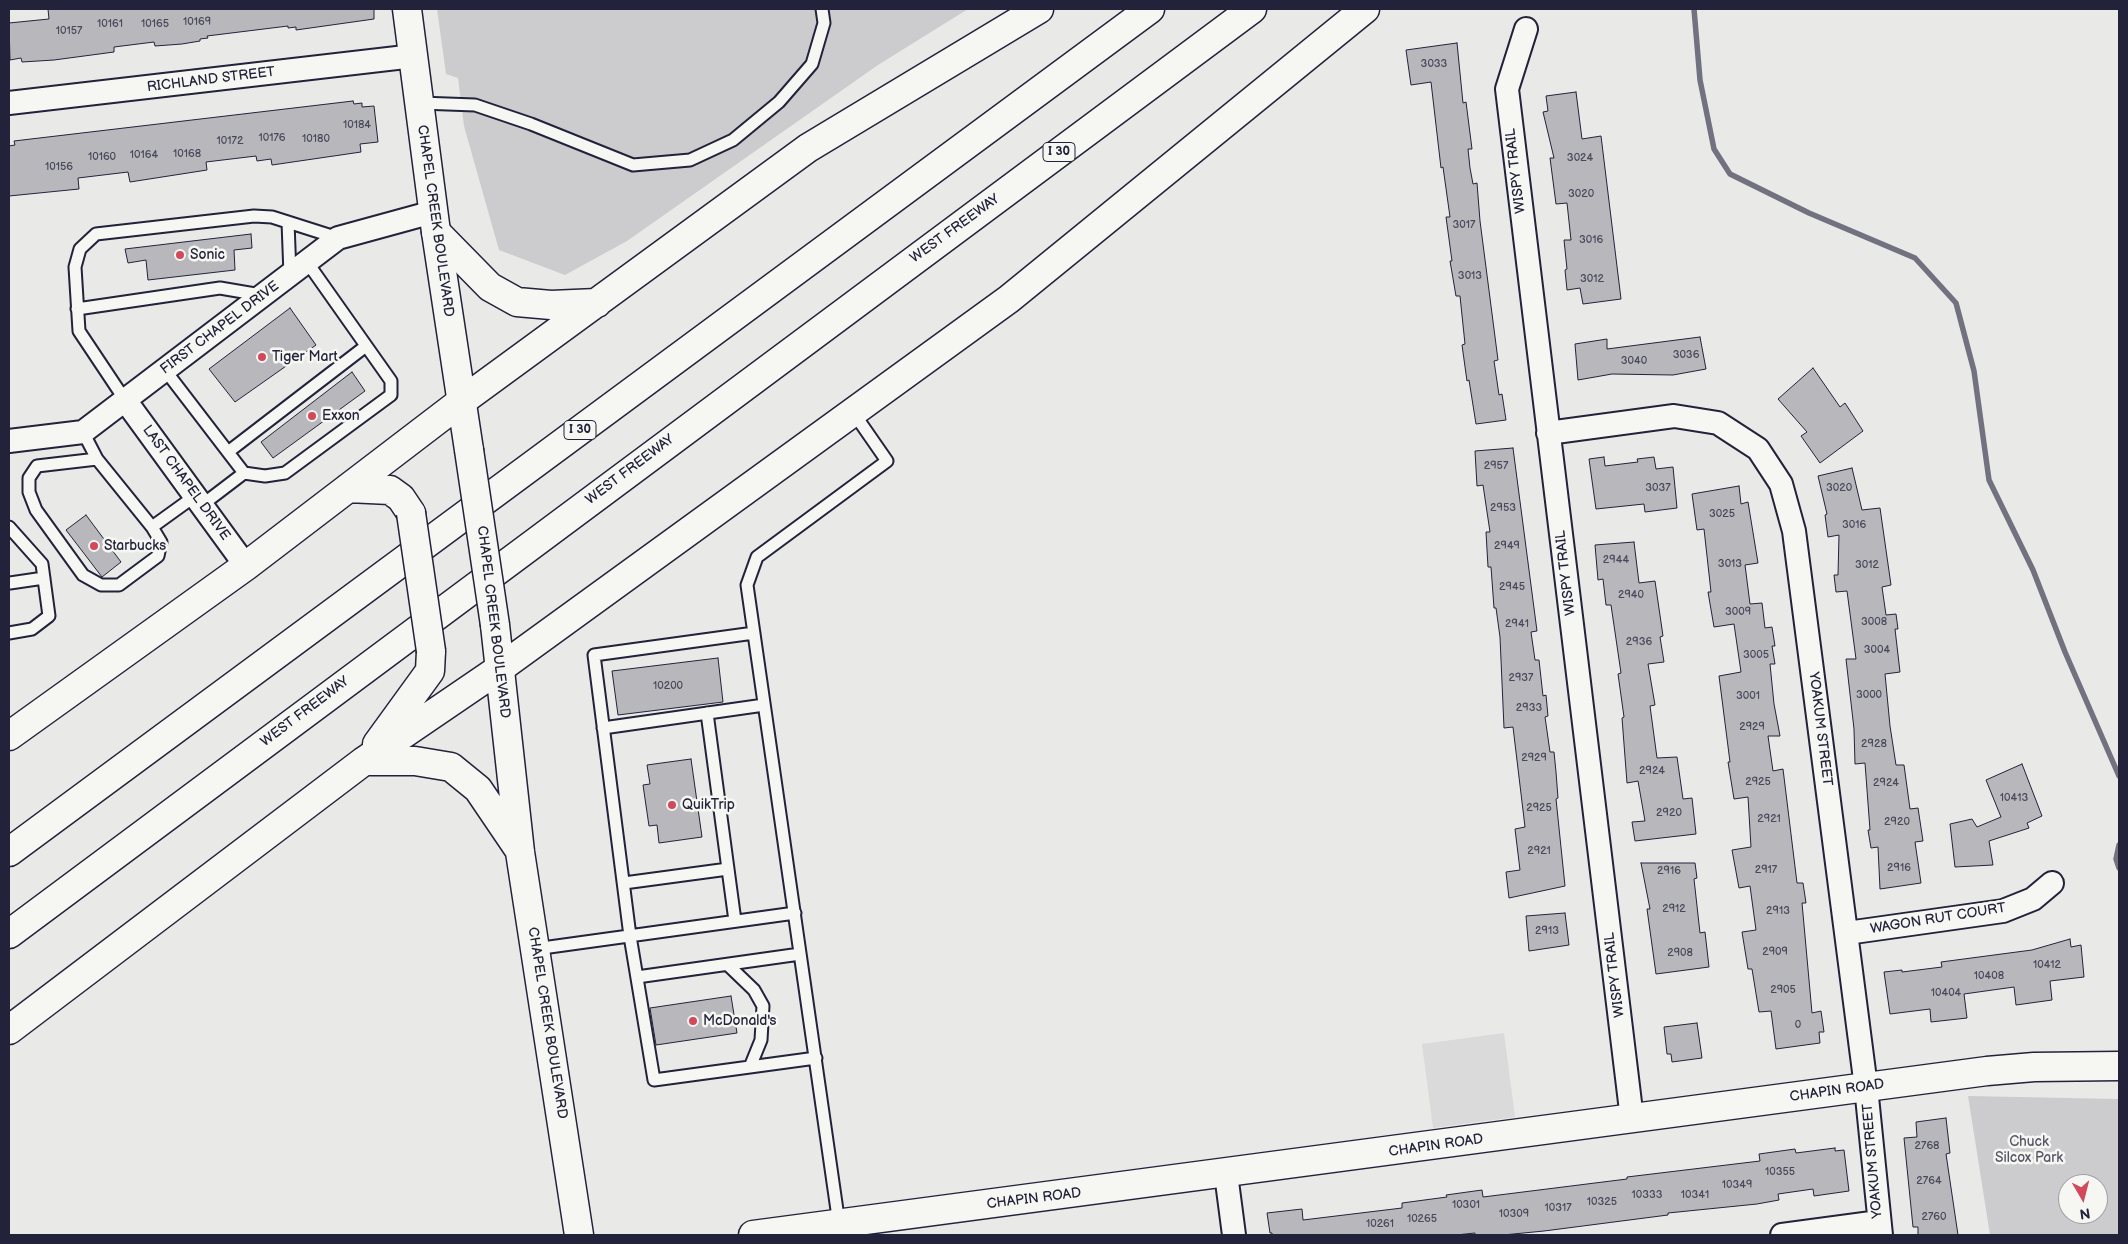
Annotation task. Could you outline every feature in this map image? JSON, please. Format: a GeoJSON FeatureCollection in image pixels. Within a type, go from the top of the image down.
{"type":"FeatureCollection","features":[{"type":"Feature","properties":{"kind":"main road","name":"CHAPEL CREEK BOULEVARD"},"geometry":{"type":"LineString","coordinates":[[407,9],[418,103],[495,625],[520,852],[579,1235]]}},
{"type":"Feature","properties":{"kind":"main road"},"geometry":{"type":"LineString","coordinates":[[10,732],[246,566],[462,401],[808,148],[1040,9]]}},
{"type":"Feature","properties":{"kind":"main road","name":"I 30"},"geometry":{"type":"LineString","coordinates":[[9,852],[1150,9]]}},
{"type":"Feature","properties":{"kind":"main road","name":"WEST FREEWAY"},"geometry":{"type":"LineString","coordinates":[[9,934],[1252,9]]}},
{"type":"Feature","properties":{"kind":"main road"},"geometry":{"type":"LineString","coordinates":[[9,1030],[364,761],[499,668],[1009,299],[1365,9]]}},
{"type":"Feature","properties":{"kind":"main road"},"geometry":{"type":"LineString","coordinates":[[435,222],[490,287],[517,302],[551,305],[597,303]]}},
{"type":"Feature","properties":{"kind":"main road"},"geometry":{"type":"LineString","coordinates":[[348,488],[390,490],[402,498],[411,513],[431,651],[430,671],[364,761]]}},
{"type":"Feature","properties":{"kind":"main road"},"geometry":{"type":"LineString","coordinates":[[364,761],[415,761],[452,767],[478,790],[520,852]]}},
{"type":"Feature","properties":{"kind":"main road","name":"CHAPIN ROAD"},"geometry":{"type":"LineString","coordinates":[[753,1235],[1226,1174],[1866,1087],[2034,1067],[2119,1066]]}},
{"type":"Feature","properties":{"kind":"street","name":"WISPY TRAIL"},"geometry":{"type":"LineString","coordinates":[[1526,29],[1506,89],[1632,1119]]}},
{"type":"Feature","properties":{"kind":"street","name":"RICHLAND STREET"},"geometry":{"type":"LineString","coordinates":[[9,103],[414,56]]}},
{"type":"Feature","properties":{"kind":"street","name":"FIRST CHAPEL DRIVE"},"geometry":{"type":"LineString","coordinates":[[83,432],[338,238],[435,222]]}},
{"type":"Feature","properties":{"kind":"street","name":"LAST CHAPEL DRIVE"},"geometry":{"type":"LineString","coordinates":[[125,400],[246,566]]}},
{"type":"Feature","properties":{"kind":"street","name":"YOAKUM STREET"},"geometry":{"type":"LineString","coordinates":[[1548,433],[1674,416],[1718,423],[1758,449],[1781,484],[1794,531],[1847,933],[1866,1087],[1880,1228]]}},
{"type":"Feature","properties":{"kind":"street"},"geometry":{"type":"LineString","coordinates":[[9,441],[83,432]]}},
{"type":"Feature","properties":{"kind":"street","name":"WAGON RUT COURT"},"geometry":{"type":"LineString","coordinates":[[1847,933],[2003,911],[2033,899],[2052,883]]}},
{"type":"Feature","properties":{"kind":"street"},"geometry":{"type":"LineString","coordinates":[[1226,1174],[1234,1235]]}},
{"type":"Feature","properties":{"kind":"street"},"geometry":{"type":"LineString","coordinates":[[1782,1235],[1880,1228]]}},
{"type":"Feature","properties":{"kind":"lane"},"geometry":{"type":"LineString","coordinates":[[418,103],[475,105],[531,124],[633,165],[690,160],[733,140],[780,102],[812,64],[824,23],[822,9]]}},
{"type":"Feature","properties":{"kind":"lane"},"geometry":{"type":"LineString","coordinates":[[125,400],[79,331],[74,268],[80,249],[96,234],[254,216],[272,217],[338,238]]}},
{"type":"Feature","properties":{"kind":"lane"},"geometry":{"type":"LineString","coordinates":[[152,527],[244,473],[265,476],[285,473],[392,395],[391,382],[366,346],[298,269],[288,222]]}},
{"type":"Feature","properties":{"kind":"lane"},"geometry":{"type":"LineString","coordinates":[[78,309],[220,288],[264,295]]}},
{"type":"Feature","properties":{"kind":"lane"},"geometry":{"type":"LineString","coordinates":[[228,452],[366,346]]}},
{"type":"Feature","properties":{"kind":"lane"},"geometry":{"type":"LineString","coordinates":[[165,370],[244,473]]}},
{"type":"Feature","properties":{"kind":"lane"},"geometry":{"type":"LineString","coordinates":[[839,1224],[747,585],[758,557],[886,461],[853,412]]}},
{"type":"Feature","properties":{"kind":"lane"},"geometry":{"type":"LineString","coordinates":[[83,432],[97,458],[152,527],[161,542],[158,556],[120,585],[102,585],[83,575],[36,510],[29,492],[29,478],[37,466],[97,458]]}},
{"type":"Feature","properties":{"kind":"lane"},"geometry":{"type":"LineString","coordinates":[[9,527],[42,564],[49,616],[32,629],[9,633]]}},
{"type":"Feature","properties":{"kind":"lane"},"geometry":{"type":"LineString","coordinates":[[10,583],[44,578]]}},
{"type":"Feature","properties":{"kind":"lane"},"geometry":{"type":"LineString","coordinates":[[754,633],[594,655],[630,936],[654,1080],[816,1058]]}},
{"type":"Feature","properties":{"kind":"lane"},"geometry":{"type":"LineString","coordinates":[[604,728],[764,705]]}},
{"type":"Feature","properties":{"kind":"lane"},"geometry":{"type":"LineString","coordinates":[[707,713],[736,921]]}},
{"type":"Feature","properties":{"kind":"lane"},"geometry":{"type":"LineString","coordinates":[[624,883],[728,869]]}},
{"type":"Feature","properties":{"kind":"lane"},"geometry":{"type":"LineString","coordinates":[[535,949],[794,913]]}},
{"type":"Feature","properties":{"kind":"lane"},"geometry":{"type":"LineString","coordinates":[[637,978],[800,954]]}},
{"type":"Feature","properties":{"kind":"lane"},"geometry":{"type":"LineString","coordinates":[[728,965],[754,990],[763,1006],[761,1040],[750,1067]]}},
{"type":"Feature","properties":{"kind":"shaded area"},"geometry":{"type":"Polygon","coordinates":[[[1504,1033],[1515,1117],[1433,1128],[1422,1044],[1504,1033]]]}},
{"type":"Feature","properties":{"kind":"green space"},"geometry":{"type":"Polygon","coordinates":[[[437,9],[968,9],[878,65],[627,241],[565,275],[499,250],[464,126],[458,78],[446,74],[437,9]]]}},
{"type":"Feature","properties":{"kind":"green space","name":"Chuck Silcox Park"},"geometry":{"type":"Polygon","coordinates":[[[1968,1096],[2119,1099],[2119,1235],[1990,1235],[1968,1096]]]}},
{"type":"Feature","properties":{"kind":"building"},"geometry":{"type":"Polygon","coordinates":[[[48,9],[374,9],[374,19],[296,30],[296,27],[288,28],[288,26],[207,36],[208,38],[200,39],[200,41],[182,44],[155,46],[154,42],[114,47],[114,52],[54,60],[22,62],[21,58],[10,60],[9,23],[49,19],[48,9]]]}},
{"type":"Feature","properties":{"kind":"building"},"geometry":{"type":"Polygon","coordinates":[[[1457,43],[1463,103],[1466,102],[1472,149],[1468,149],[1470,168],[1473,184],[1477,183],[1498,360],[1494,361],[1499,395],[1502,394],[1506,420],[1476,424],[1462,345],[1465,344],[1460,296],[1456,296],[1450,261],[1452,261],[1446,217],[1450,217],[1443,167],[1441,168],[1431,82],[1411,85],[1406,50],[1457,43]]]}},
{"type":"Feature","properties":{"kind":"building"},"geometry":{"type":"Polygon","coordinates":[[[1576,92],[1582,139],[1601,136],[1621,299],[1583,304],[1580,288],[1567,290],[1564,240],[1571,240],[1567,203],[1556,204],[1550,158],[1554,158],[1543,112],[1548,111],[1546,96],[1576,92]]]}},
{"type":"Feature","properties":{"kind":"building"},"geometry":{"type":"Polygon","coordinates":[[[353,101],[354,104],[362,103],[362,107],[374,106],[378,142],[360,144],[361,152],[272,165],[271,159],[257,161],[256,156],[206,162],[207,170],[130,182],[128,172],[78,178],[79,189],[9,196],[9,146],[15,145],[14,141],[353,101]]]}},
{"type":"Feature","properties":{"kind":"building","name":"Sonic"},"geometry":{"type":"Polygon","coordinates":[[[251,234],[252,248],[234,250],[235,270],[148,280],[146,260],[128,263],[125,249],[251,234]]]}},
{"type":"Feature","properties":{"kind":"building","name":"Tiger Mart"},"geometry":{"type":"Polygon","coordinates":[[[290,308],[316,345],[235,402],[209,369],[290,308]]]}},
{"type":"Feature","properties":{"kind":"building"},"geometry":{"type":"Polygon","coordinates":[[[1700,337],[1706,369],[1673,375],[1612,374],[1578,380],[1575,344],[1607,339],[1607,349],[1700,337]]]}},
{"type":"Feature","properties":{"kind":"building"},"geometry":{"type":"Polygon","coordinates":[[[1813,368],[1840,407],[1845,403],[1863,431],[1820,463],[1801,436],[1807,432],[1778,399],[1813,368]]]}},
{"type":"Feature","properties":{"kind":"building","name":"Exxon"},"geometry":{"type":"Polygon","coordinates":[[[352,372],[365,391],[273,458],[261,442],[352,372]]]}},
{"type":"Feature","properties":{"kind":"building"},"geometry":{"type":"Polygon","coordinates":[[[1513,448],[1537,631],[1531,632],[1535,660],[1539,660],[1543,696],[1546,695],[1548,716],[1545,717],[1550,752],[1554,752],[1558,798],[1556,799],[1565,886],[1509,898],[1506,872],[1520,870],[1515,829],[1525,827],[1513,727],[1504,728],[1500,637],[1496,608],[1494,608],[1491,567],[1488,567],[1486,532],[1490,532],[1483,485],[1477,486],[1475,451],[1513,448]]]}},
{"type":"Feature","properties":{"kind":"building"},"geometry":{"type":"Polygon","coordinates":[[[1604,457],[1605,466],[1638,462],[1637,459],[1654,457],[1656,469],[1673,467],[1677,508],[1645,512],[1644,504],[1596,509],[1589,459],[1604,457]]]}},
{"type":"Feature","properties":{"kind":"building"},"geometry":{"type":"Polygon","coordinates":[[[1852,468],[1862,510],[1880,508],[1891,585],[1882,587],[1886,615],[1896,614],[1898,629],[1895,629],[1900,672],[1885,674],[1890,726],[1896,765],[1904,765],[1910,809],[1918,808],[1923,841],[1915,842],[1921,883],[1880,889],[1878,847],[1871,848],[1868,830],[1870,830],[1865,763],[1855,764],[1854,729],[1846,659],[1856,659],[1847,591],[1836,592],[1834,575],[1838,575],[1839,535],[1828,537],[1825,515],[1827,514],[1818,476],[1852,468]]]}},
{"type":"Feature","properties":{"kind":"building"},"geometry":{"type":"Polygon","coordinates":[[[1739,486],[1741,504],[1748,502],[1758,563],[1745,565],[1750,604],[1762,603],[1765,628],[1772,627],[1775,646],[1772,646],[1775,664],[1770,664],[1774,704],[1780,736],[1768,736],[1773,771],[1783,769],[1797,883],[1803,883],[1806,903],[1802,903],[1812,1013],[1821,1011],[1824,1032],[1819,1032],[1820,1043],[1776,1049],[1771,1011],[1759,1012],[1752,969],[1748,969],[1742,932],[1756,930],[1750,886],[1739,888],[1732,850],[1751,847],[1748,797],[1734,799],[1719,676],[1741,672],[1734,624],[1714,627],[1708,592],[1711,592],[1704,529],[1697,530],[1692,494],[1739,486]]]}},
{"type":"Feature","properties":{"kind":"building","name":"Starbucks"},"geometry":{"type":"Polygon","coordinates":[[[86,515],[121,562],[102,577],[66,530],[86,515]]]}},
{"type":"Feature","properties":{"kind":"building"},"geometry":{"type":"Polygon","coordinates":[[[1634,542],[1639,583],[1655,581],[1663,636],[1660,637],[1664,662],[1648,664],[1655,705],[1650,706],[1657,758],[1677,757],[1683,799],[1692,798],[1696,834],[1635,841],[1632,822],[1645,821],[1638,781],[1627,783],[1622,718],[1624,717],[1618,674],[1621,673],[1611,605],[1606,605],[1603,579],[1598,580],[1595,545],[1634,542]]]}},
{"type":"Feature","properties":{"kind":"building"},"geometry":{"type":"Polygon","coordinates":[[[718,658],[723,702],[618,715],[612,671],[718,658]]]}},
{"type":"Feature","properties":{"kind":"building","name":"QuikTrip"},"geometry":{"type":"Polygon","coordinates":[[[691,759],[702,837],[659,843],[657,825],[649,826],[643,785],[650,784],[647,765],[691,759]]]}},
{"type":"Feature","properties":{"kind":"building"},"geometry":{"type":"Polygon","coordinates":[[[2022,764],[2042,816],[2027,823],[2029,828],[1989,841],[1993,865],[1955,867],[1950,824],[1972,819],[1977,827],[2001,817],[1986,780],[2022,764]]]}},
{"type":"Feature","properties":{"kind":"building"},"geometry":{"type":"Polygon","coordinates":[[[1641,863],[1695,863],[1697,878],[1694,879],[1700,933],[1705,932],[1709,967],[1656,974],[1647,909],[1650,909],[1641,863]]]}},
{"type":"Feature","properties":{"kind":"building"},"geometry":{"type":"Polygon","coordinates":[[[1565,913],[1569,945],[1529,951],[1526,916],[1565,913]]]}},
{"type":"Feature","properties":{"kind":"building"},"geometry":{"type":"Polygon","coordinates":[[[2070,939],[2071,947],[2081,945],[2084,977],[2050,981],[2052,1000],[2016,1005],[2014,987],[1964,994],[1967,1018],[1931,1022],[1930,1009],[1890,1014],[1884,972],[1902,970],[1902,972],[1942,967],[1941,962],[2032,950],[2070,939]]]}},
{"type":"Feature","properties":{"kind":"building","name":"McDonald's"},"geometry":{"type":"Polygon","coordinates":[[[731,996],[737,1033],[656,1045],[650,1008],[731,996]]]}},
{"type":"Feature","properties":{"kind":"building"},"geometry":{"type":"Polygon","coordinates":[[[1697,1023],[1702,1058],[1672,1062],[1671,1054],[1667,1054],[1664,1027],[1697,1023]]]}},
{"type":"Feature","properties":{"kind":"building"},"geometry":{"type":"Polygon","coordinates":[[[1946,1118],[1950,1153],[1946,1154],[1958,1235],[1918,1235],[1918,1227],[1913,1227],[1904,1138],[1917,1137],[1916,1122],[1946,1118]]]}},
{"type":"Feature","properties":{"kind":"building"},"geometry":{"type":"Polygon","coordinates":[[[1835,1148],[1835,1151],[1844,1150],[1849,1191],[1814,1196],[1813,1189],[1778,1194],[1779,1200],[1757,1204],[1668,1213],[1668,1215],[1544,1231],[1503,1235],[1475,1235],[1475,1233],[1456,1235],[1272,1235],[1270,1233],[1267,1213],[1302,1209],[1303,1220],[1402,1208],[1402,1203],[1482,1190],[1483,1197],[1760,1161],[1759,1154],[1795,1149],[1796,1153],[1835,1148]]]}},
{"type":"Feature","properties":{"kind":"waterway"},"geometry":{"type":"LineString","coordinates":[[1694,9],[1700,80],[1714,149],[1730,174],[1809,213],[1915,258],[1956,303],[1974,371],[1989,480],[2033,570],[2065,652],[2119,776]]}},
{"type":"Feature","properties":{"kind":"waterway"},"geometry":{"type":"LineString","coordinates":[[2119,845],[2116,859],[2119,868]]}},
{"type":"Feature","properties":{"kind":"place","name":"Sonic"},"geometry":{"type":"Point","coordinates":[180,255]}},
{"type":"Feature","properties":{"kind":"place","name":"Tiger Mart"},"geometry":{"type":"Point","coordinates":[262,357]}},
{"type":"Feature","properties":{"kind":"place","name":"Exxon"},"geometry":{"type":"Point","coordinates":[312,416]}},
{"type":"Feature","properties":{"kind":"place","name":"Starbucks"},"geometry":{"type":"Point","coordinates":[94,546]}},
{"type":"Feature","properties":{"kind":"place","name":"QuikTrip"},"geometry":{"type":"Point","coordinates":[672,805]}},
{"type":"Feature","properties":{"kind":"place","name":"McDonald's"},"geometry":{"type":"Point","coordinates":[693,1021]}}]}
